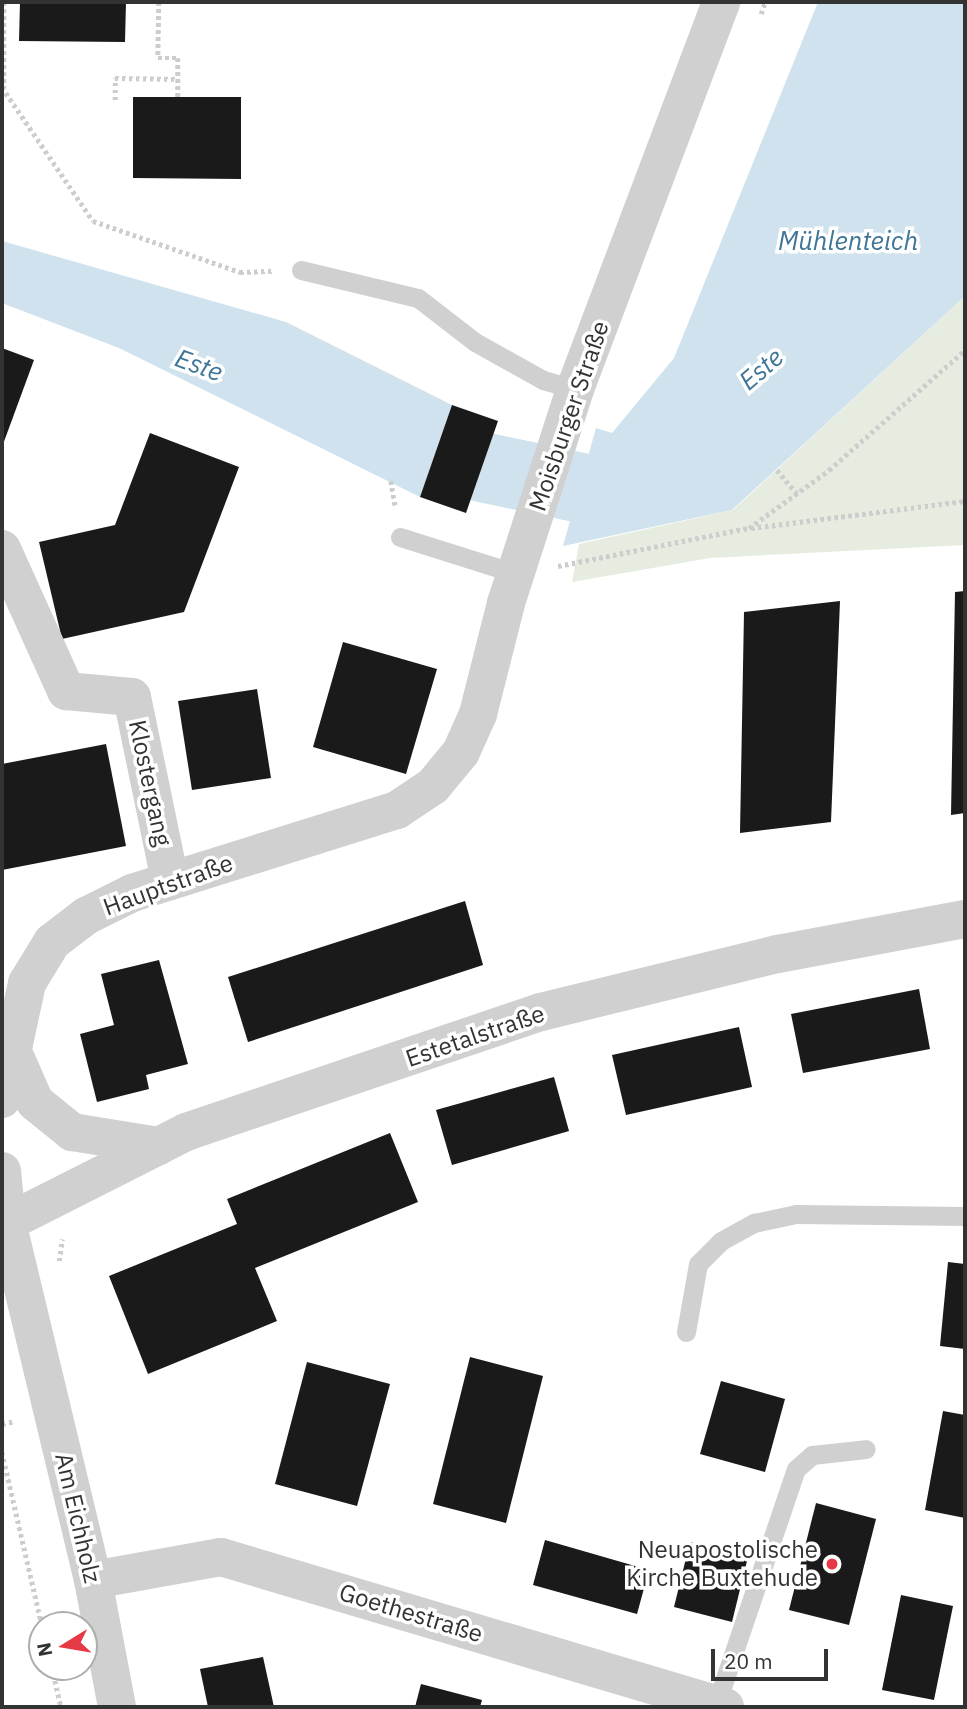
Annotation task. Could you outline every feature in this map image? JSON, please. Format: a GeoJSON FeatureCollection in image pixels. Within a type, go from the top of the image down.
{"type":"FeatureCollection","features":[{"type":"Feature","properties":{"kind":"street","name":"Moisburger Straße"},"geometry":{"type":"LineString","coordinates":[[397,810],[433,786],[461,752],[478,714],[517,574],[569,406],[721,2]]}},
{"type":"Feature","properties":{"kind":"street","name":"Klostergang"},"geometry":{"type":"LineString","coordinates":[[2,549],[66,691],[132,697],[170,881]]}},
{"type":"Feature","properties":{"kind":"street","name":"Hauptstraße"},"geometry":{"type":"LineString","coordinates":[[2,1099],[14,976],[86,916],[170,881],[397,810]]}},
{"type":"Feature","properties":{"kind":"street","name":"Estetalstraße"},"geometry":{"type":"LineString","coordinates":[[4,1224],[159,1146],[541,1012],[778,954],[965,919]]}},
{"type":"Feature","properties":{"kind":"street"},"geometry":{"type":"LineString","coordinates":[[9,1043],[34,1102],[72,1132],[159,1146]]}},
{"type":"Feature","properties":{"kind":"street"},"geometry":{"type":"LineString","coordinates":[[2,1171],[4,1224]]}},
{"type":"Feature","properties":{"kind":"street","name":"Am Eichholz"},"geometry":{"type":"LineString","coordinates":[[4,1224],[93,1580],[117,1707]]}},
{"type":"Feature","properties":{"kind":"street","name":"Am Eichholz"},"geometry":{"type":"LineString","coordinates":[[2,1331],[53,1412]]}},
{"type":"Feature","properties":{"kind":"street","name":"Goethestraße"},"geometry":{"type":"LineString","coordinates":[[93,1580],[221,1557],[720,1706]]}},
{"type":"Feature","properties":{"kind":"lane"},"geometry":{"type":"LineString","coordinates":[[301,270],[364,280],[418,298],[475,342],[543,380],[569,406]]}},
{"type":"Feature","properties":{"kind":"lane"},"geometry":{"type":"LineString","coordinates":[[400,537],[517,574]]}},
{"type":"Feature","properties":{"kind":"lane"},"geometry":{"type":"LineString","coordinates":[[686,1332],[698,1264],[721,1241],[754,1223],[796,1214],[965,1216]]}},
{"type":"Feature","properties":{"kind":"lane"},"geometry":{"type":"LineString","coordinates":[[720,1706],[796,1469],[812,1455],[866,1449]]}},
{"type":"Feature","properties":{"kind":"path"},"geometry":{"type":"LineString","coordinates":[[4,2],[3,88],[93,221],[240,272],[301,270]]}},
{"type":"Feature","properties":{"kind":"path"},"geometry":{"type":"LineString","coordinates":[[159,2],[158,58],[178,58],[178,97]]}},
{"type":"Feature","properties":{"kind":"path"},"geometry":{"type":"LineString","coordinates":[[115,100],[115,78],[178,79]]}},
{"type":"Feature","properties":{"kind":"path"},"geometry":{"type":"LineString","coordinates":[[749,528],[797,494],[965,350]]}},
{"type":"Feature","properties":{"kind":"path"},"geometry":{"type":"LineString","coordinates":[[777,470],[797,494]]}},
{"type":"Feature","properties":{"kind":"path"},"geometry":{"type":"LineString","coordinates":[[517,574],[749,528],[965,501]]}},
{"type":"Feature","properties":{"kind":"path"},"geometry":{"type":"LineString","coordinates":[[58,1270],[66,1235]]}},
{"type":"Feature","properties":{"kind":"path"},"geometry":{"type":"LineString","coordinates":[[2,1452],[39,1611]]}},
{"type":"Feature","properties":{"kind":"path"},"geometry":{"type":"LineString","coordinates":[[55,1681],[61,1707]]}},
{"type":"Feature","properties":{"kind":"shaded area"},"geometry":{"type":"Polygon","coordinates":[[[965,296],[965,545],[710,558],[572,582],[579,544],[733,510],[965,296]]]}},
{"type":"Feature","properties":{"kind":"water","name":"Mühlenteich"},"geometry":{"type":"Polygon","coordinates":[[[818,2],[965,2],[965,296],[732,510],[563,546],[596,428],[612,433],[674,358],[818,2]]]}},
{"type":"Feature","properties":{"kind":"water"},"geometry":{"type":"Polygon","coordinates":[[[2,241],[286,322],[452,405],[420,497],[119,348],[2,303],[2,241]]]}},
{"type":"Feature","properties":{"kind":"building"},"geometry":{"type":"Polygon","coordinates":[[[20,2],[126,2],[125,42],[19,41],[20,2]]]}},
{"type":"Feature","properties":{"kind":"building"},"geometry":{"type":"Polygon","coordinates":[[[133,97],[241,97],[241,179],[133,178],[133,97]]]}},
{"type":"Feature","properties":{"kind":"building"},"geometry":{"type":"Polygon","coordinates":[[[2,348],[34,360],[2,447],[2,348]]]}},
{"type":"Feature","properties":{"kind":"building"},"geometry":{"type":"Polygon","coordinates":[[[452,405],[498,421],[466,513],[420,497],[452,405]]]}},
{"type":"Feature","properties":{"kind":"building"},"geometry":{"type":"Polygon","coordinates":[[[150,433],[239,467],[184,612],[62,639],[39,542],[115,525],[150,433]]]}},
{"type":"Feature","properties":{"kind":"building"},"geometry":{"type":"Polygon","coordinates":[[[965,591],[965,813],[951,815],[955,592],[965,591]]]}},
{"type":"Feature","properties":{"kind":"building"},"geometry":{"type":"Polygon","coordinates":[[[840,601],[831,822],[740,833],[744,612],[840,601]]]}},
{"type":"Feature","properties":{"kind":"building"},"geometry":{"type":"Polygon","coordinates":[[[343,642],[437,669],[406,774],[313,747],[343,642]]]}},
{"type":"Feature","properties":{"kind":"building"},"geometry":{"type":"Polygon","coordinates":[[[257,689],[271,778],[192,790],[178,701],[257,689]]]}},
{"type":"Feature","properties":{"kind":"building"},"geometry":{"type":"Polygon","coordinates":[[[106,744],[126,846],[2,870],[2,764],[106,744]]]}},
{"type":"Feature","properties":{"kind":"building"},"geometry":{"type":"Polygon","coordinates":[[[465,901],[483,965],[248,1042],[228,977],[465,901]]]}},
{"type":"Feature","properties":{"kind":"building"},"geometry":{"type":"Polygon","coordinates":[[[159,960],[188,1064],[146,1075],[149,1089],[97,1102],[80,1034],[114,1025],[101,974],[159,960]]]}},
{"type":"Feature","properties":{"kind":"building"},"geometry":{"type":"Polygon","coordinates":[[[919,989],[930,1049],[803,1073],[791,1014],[919,989]]]}},
{"type":"Feature","properties":{"kind":"building"},"geometry":{"type":"Polygon","coordinates":[[[739,1027],[752,1087],[626,1115],[612,1055],[739,1027]]]}},
{"type":"Feature","properties":{"kind":"building"},"geometry":{"type":"Polygon","coordinates":[[[554,1077],[569,1131],[452,1165],[436,1110],[554,1077]]]}},
{"type":"Feature","properties":{"kind":"building"},"geometry":{"type":"Polygon","coordinates":[[[390,1133],[418,1202],[255,1268],[277,1321],[148,1374],[109,1276],[237,1224],[227,1199],[390,1133]]]}},
{"type":"Feature","properties":{"kind":"building"},"geometry":{"type":"Polygon","coordinates":[[[948,1262],[965,1264],[965,1349],[940,1346],[948,1262]]]}},
{"type":"Feature","properties":{"kind":"building"},"geometry":{"type":"Polygon","coordinates":[[[470,1357],[543,1376],[506,1523],[433,1504],[470,1357]]]}},
{"type":"Feature","properties":{"kind":"building"},"geometry":{"type":"Polygon","coordinates":[[[307,1362],[390,1384],[357,1506],[275,1484],[307,1362]]]}},
{"type":"Feature","properties":{"kind":"building"},"geometry":{"type":"Polygon","coordinates":[[[721,1381],[785,1399],[765,1472],[700,1454],[721,1381]]]}},
{"type":"Feature","properties":{"kind":"building"},"geometry":{"type":"Polygon","coordinates":[[[943,1411],[965,1415],[965,1518],[925,1510],[943,1411]]]}},
{"type":"Feature","properties":{"kind":"building","name":"Neuapostolische Kirche Buxtehude"},"geometry":{"type":"Polygon","coordinates":[[[816,1503],[876,1519],[849,1625],[789,1610],[816,1503]]]}},
{"type":"Feature","properties":{"kind":"building"},"geometry":{"type":"Polygon","coordinates":[[[545,1540],[649,1570],[637,1614],[533,1585],[545,1540]]]}},
{"type":"Feature","properties":{"kind":"building"},"geometry":{"type":"Polygon","coordinates":[[[690,1542],[748,1557],[732,1622],[674,1607],[690,1542]]]}},
{"type":"Feature","properties":{"kind":"building"},"geometry":{"type":"Polygon","coordinates":[[[901,1595],[953,1606],[934,1700],[882,1690],[901,1595]]]}},
{"type":"Feature","properties":{"kind":"building"},"geometry":{"type":"Polygon","coordinates":[[[263,1657],[274,1707],[208,1707],[200,1669],[263,1657]]]}},
{"type":"Feature","properties":{"kind":"building"},"geometry":{"type":"Polygon","coordinates":[[[421,1684],[482,1700],[480,1707],[415,1707],[421,1684]]]}},
{"type":"Feature","properties":{"kind":"waterway","name":"Este"},"geometry":{"type":"LineString","coordinates":[[482,467],[605,493],[661,450]]}},
{"type":"Feature","properties":{"kind":"place","name":"Neuapostolische Kirche Buxtehude"},"geometry":{"type":"Point","coordinates":[832,1564]}}]}
